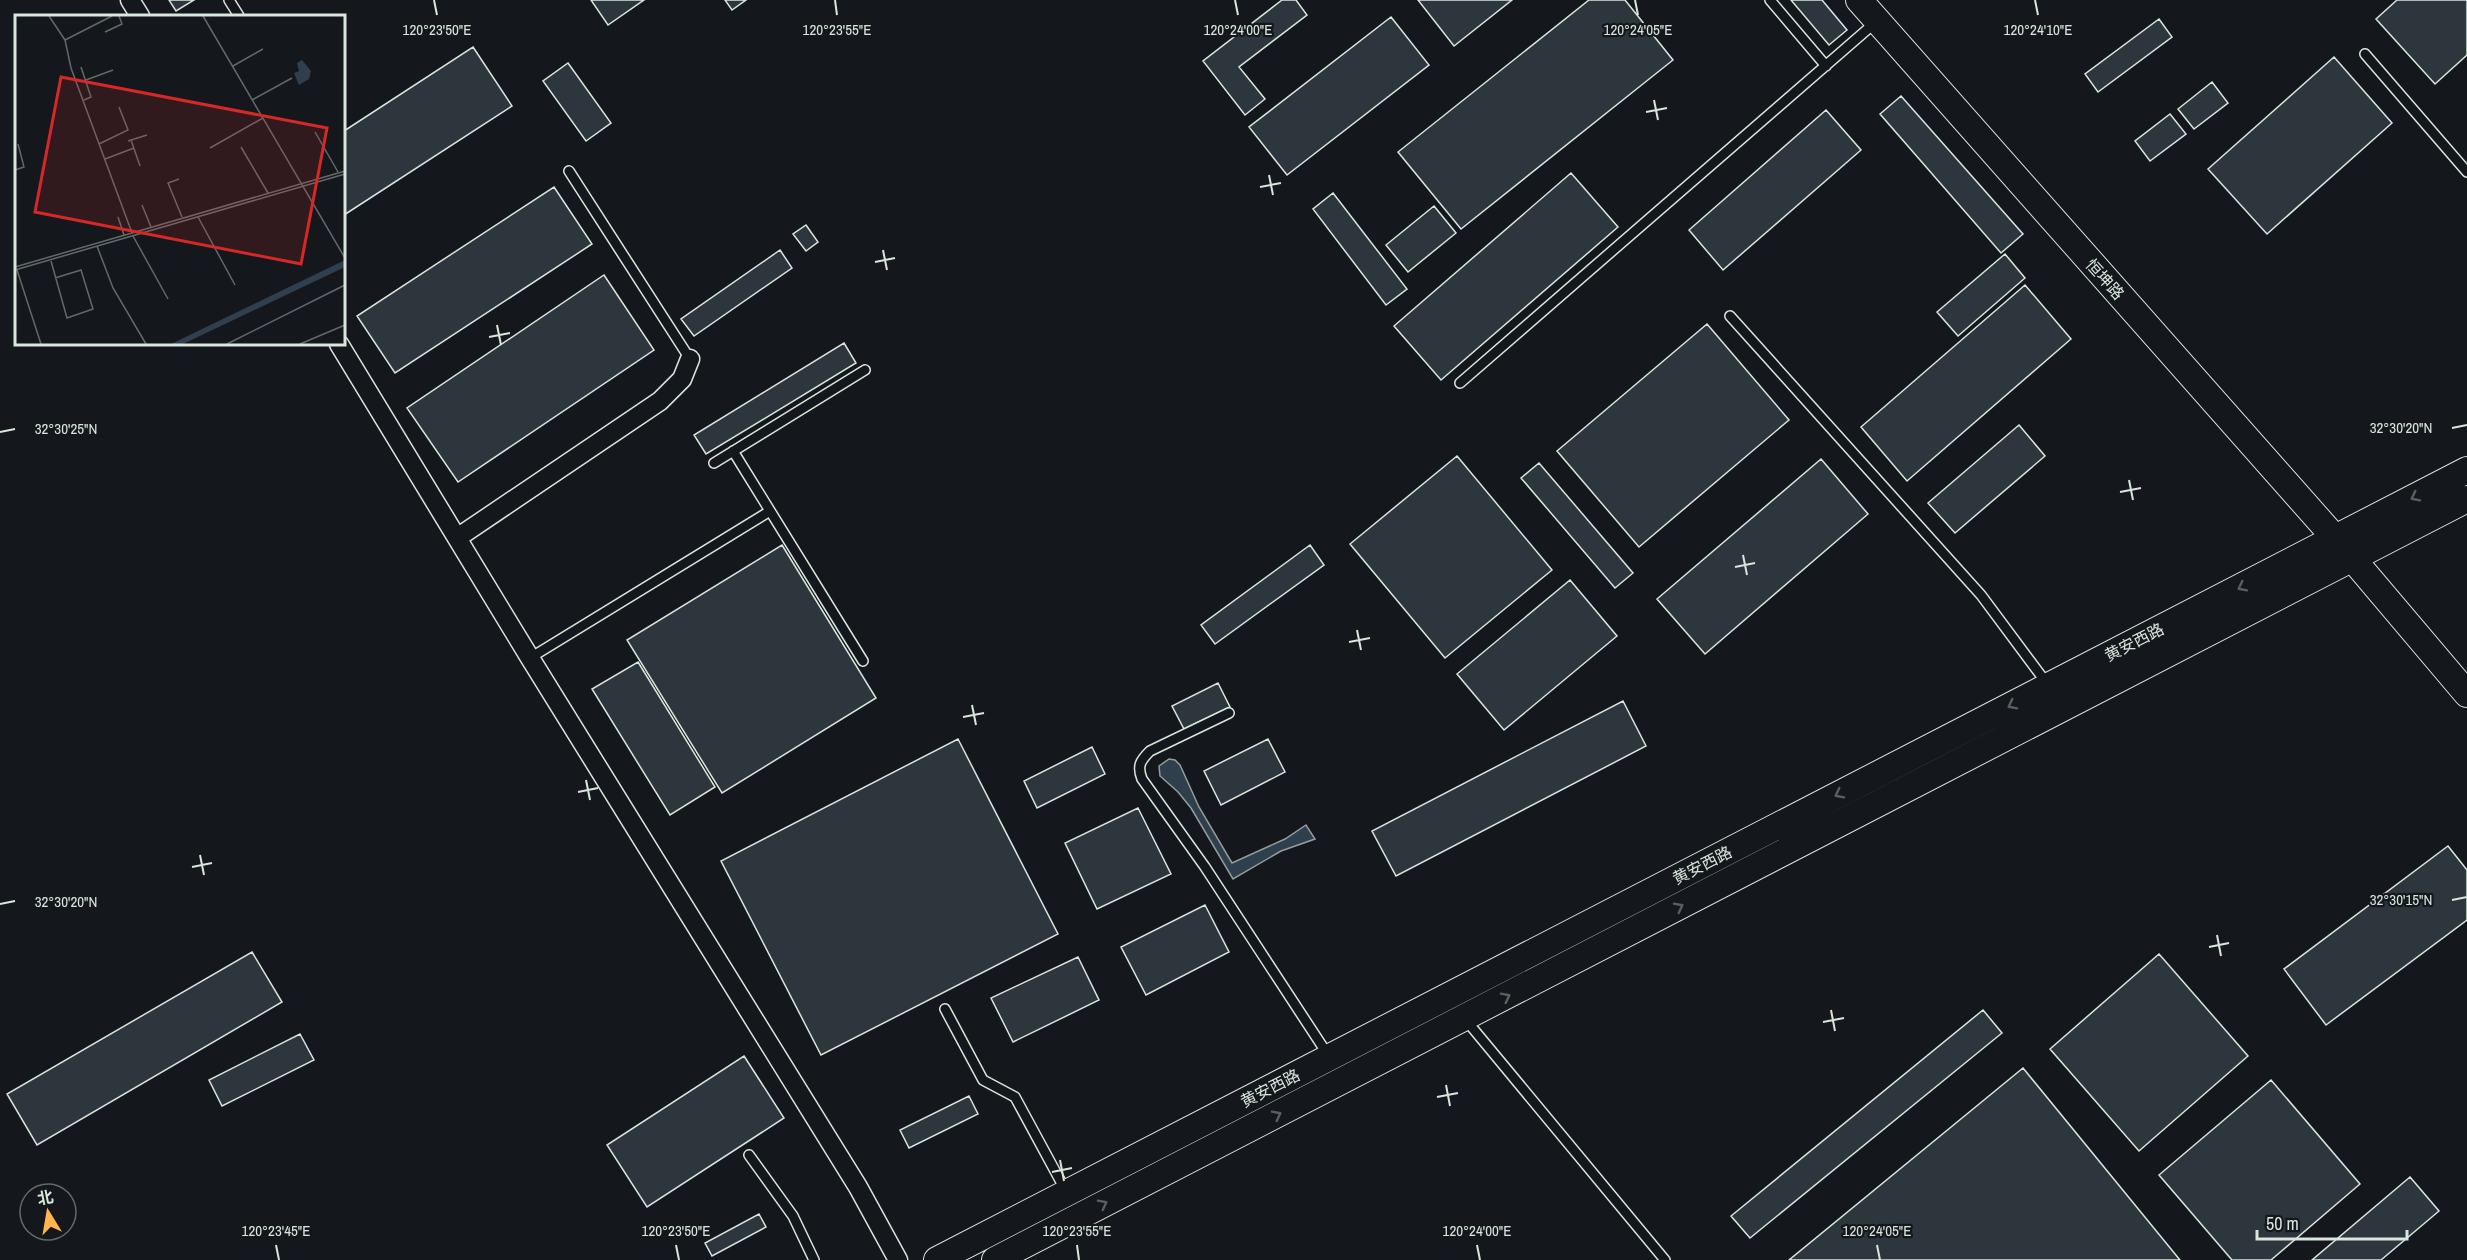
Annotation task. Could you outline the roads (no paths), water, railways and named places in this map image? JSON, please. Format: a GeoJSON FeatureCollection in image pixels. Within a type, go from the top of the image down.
{"type":"FeatureCollection","features":[{"type":"Feature","properties":{"kind":"street"},"geometry":{"type":"LineString","coordinates":[[130,0],[139,15]]}},
{"type":"Feature","properties":{"kind":"street","name":"恒坤路"},"geometry":{"type":"LineString","coordinates":[[1859,0],[2335,538],[2467,694]]}},
{"type":"Feature","properties":{"kind":"street"},"geometry":{"type":"LineString","coordinates":[[340,345],[530,658],[858,1187],[898,1260]]}},
{"type":"Feature","properties":{"kind":"street"},"geometry":{"type":"LineString","coordinates":[[457,538],[660,400],[682,379],[690,359]]}},
{"type":"Feature","properties":{"kind":"street","name":"黄安西路"},"geometry":{"type":"LineString","coordinates":[[937,1260],[2467,471]]}},
{"type":"Feature","properties":{"kind":"street","name":"黄安西路"},"geometry":{"type":"LineString","coordinates":[[996,1260],[2467,499]]}},
{"type":"Feature","properties":{"kind":"lane"},"geometry":{"type":"LineString","coordinates":[[229,0],[238,15]]}},
{"type":"Feature","properties":{"kind":"lane"},"geometry":{"type":"LineString","coordinates":[[1770,0],[1826,66]]}},
{"type":"Feature","properties":{"kind":"lane"},"geometry":{"type":"LineString","coordinates":[[1460,383],[1877,21]]}},
{"type":"Feature","properties":{"kind":"lane"},"geometry":{"type":"LineString","coordinates":[[2366,54],[2467,172]]}},
{"type":"Feature","properties":{"kind":"lane"},"geometry":{"type":"LineString","coordinates":[[569,171],[690,359]]}},
{"type":"Feature","properties":{"kind":"lane"},"geometry":{"type":"LineString","coordinates":[[1730,316],[1981,595],[2049,686]]}},
{"type":"Feature","properties":{"kind":"lane"},"geometry":{"type":"LineString","coordinates":[[714,463],[865,370]]}},
{"type":"Feature","properties":{"kind":"lane"},"geometry":{"type":"LineString","coordinates":[[733,451],[863,661]]}},
{"type":"Feature","properties":{"kind":"lane"},"geometry":{"type":"LineString","coordinates":[[530,658],[770,511]]}},
{"type":"Feature","properties":{"kind":"lane"},"geometry":{"type":"LineString","coordinates":[[1229,713],[1150,751],[1141,761],[1139,770],[1142,779],[1205,867],[1330,1057]]}},
{"type":"Feature","properties":{"kind":"lane"},"geometry":{"type":"LineString","coordinates":[[945,1009],[983,1080],[1015,1097],[1067,1193]]}},
{"type":"Feature","properties":{"kind":"lane"},"geometry":{"type":"LineString","coordinates":[[1465,1018],[1665,1260]]}},
{"type":"Feature","properties":{"kind":"lane"},"geometry":{"type":"LineString","coordinates":[[749,1155],[793,1216],[814,1260]]}},
{"type":"Feature","properties":{"kind":"water"},"geometry":{"type":"Polygon","coordinates":[[[1169,759],[1175,760],[1180,765],[1199,807],[1232,863],[1285,839],[1306,825],[1315,839],[1281,851],[1233,879],[1191,808],[1160,776],[1159,766],[1169,759]]]}}]}
